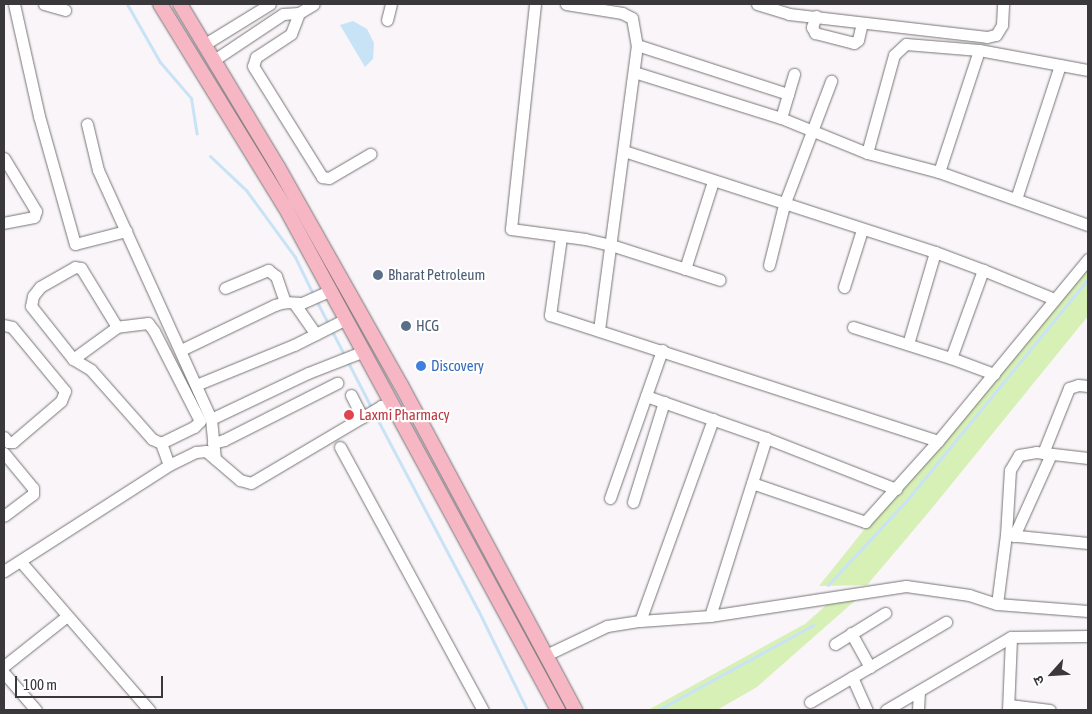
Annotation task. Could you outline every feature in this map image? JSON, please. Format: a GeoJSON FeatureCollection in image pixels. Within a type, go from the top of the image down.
{"type":"FeatureCollection","features":[{"type":"Feature","properties":{"kind":"main road"},"geometry":{"type":"LineString","coordinates":[[160,4],[285,207],[325,293],[331,327],[357,353],[558,710]]}},
{"type":"Feature","properties":{"kind":"main road"},"geometry":{"type":"LineString","coordinates":[[180,4],[205,44],[401,385],[575,710]]}},
{"type":"Feature","properties":{"kind":"street"},"geometry":{"type":"LineString","coordinates":[[14,4],[39,116],[75,244],[126,231]]}},
{"type":"Feature","properties":{"kind":"street"},"geometry":{"type":"LineString","coordinates":[[44,4],[65,10]]}},
{"type":"Feature","properties":{"kind":"street"},"geometry":{"type":"LineString","coordinates":[[205,44],[270,4]]}},
{"type":"Feature","properties":{"kind":"street"},"geometry":{"type":"LineString","coordinates":[[276,4],[282,14]]}},
{"type":"Feature","properties":{"kind":"street"},"geometry":{"type":"LineString","coordinates":[[214,60],[282,14],[299,13],[314,4]]}},
{"type":"Feature","properties":{"kind":"street"},"geometry":{"type":"LineString","coordinates":[[387,20],[391,4]]}},
{"type":"Feature","properties":{"kind":"street"},"geometry":{"type":"LineString","coordinates":[[535,4],[511,229],[585,239],[611,245],[720,280]]}},
{"type":"Feature","properties":{"kind":"street"},"geometry":{"type":"LineString","coordinates":[[566,4],[622,13],[632,18],[637,44],[599,330]]}},
{"type":"Feature","properties":{"kind":"street"},"geometry":{"type":"LineString","coordinates":[[757,4],[862,23],[986,38],[996,35],[1002,25],[1003,4]]}},
{"type":"Feature","properties":{"kind":"street"},"geometry":{"type":"LineString","coordinates":[[299,13],[292,34],[256,57],[254,66],[322,177],[328,178],[370,154]]}},
{"type":"Feature","properties":{"kind":"street"},"geometry":{"type":"LineString","coordinates":[[816,16],[812,27],[815,33],[854,43],[858,40],[862,23]]}},
{"type":"Feature","properties":{"kind":"street"},"geometry":{"type":"LineString","coordinates":[[233,27],[242,40]]}},
{"type":"Feature","properties":{"kind":"street"},"geometry":{"type":"LineString","coordinates":[[637,44],[788,94]]}},
{"type":"Feature","properties":{"kind":"street"},"geometry":{"type":"LineString","coordinates":[[867,153],[894,55],[898,49],[906,44],[980,50],[1088,70]]}},
{"type":"Feature","properties":{"kind":"street"},"geometry":{"type":"LineString","coordinates":[[940,172],[980,50]]}},
{"type":"Feature","properties":{"kind":"street"},"geometry":{"type":"LineString","coordinates":[[1016,199],[1060,65]]}},
{"type":"Feature","properties":{"kind":"street"},"geometry":{"type":"LineString","coordinates":[[634,72],[781,118],[810,132],[867,153],[940,172],[1088,225]]}},
{"type":"Feature","properties":{"kind":"street"},"geometry":{"type":"LineString","coordinates":[[781,118],[794,74]]}},
{"type":"Feature","properties":{"kind":"street"},"geometry":{"type":"LineString","coordinates":[[769,265],[784,205],[810,132],[831,81]]}},
{"type":"Feature","properties":{"kind":"street"},"geometry":{"type":"LineString","coordinates":[[87,124],[98,170],[211,419],[215,458]]}},
{"type":"Feature","properties":{"kind":"street"},"geometry":{"type":"LineString","coordinates":[[624,152],[935,252],[1054,299]]}},
{"type":"Feature","properties":{"kind":"street"},"geometry":{"type":"LineString","coordinates":[[4,158],[36,211],[34,217],[4,223]]}},
{"type":"Feature","properties":{"kind":"street"},"geometry":{"type":"LineString","coordinates":[[684,269],[713,181]]}},
{"type":"Feature","properties":{"kind":"street"},"geometry":{"type":"LineString","coordinates":[[844,287],[862,230]]}},
{"type":"Feature","properties":{"kind":"street"},"geometry":{"type":"LineString","coordinates":[[560,237],[550,315],[938,441]]}},
{"type":"Feature","properties":{"kind":"street"},"geometry":{"type":"LineString","coordinates":[[908,344],[935,252]]}},
{"type":"Feature","properties":{"kind":"street"},"geometry":{"type":"LineString","coordinates":[[752,483],[865,522],[938,441],[1088,259]]}},
{"type":"Feature","properties":{"kind":"street"},"geometry":{"type":"LineString","coordinates":[[117,328],[81,268],[75,267],[40,287],[33,296],[32,306],[73,359],[92,370],[152,439],[161,443],[169,465]]}},
{"type":"Feature","properties":{"kind":"street"},"geometry":{"type":"LineString","coordinates":[[225,288],[268,270],[276,276],[293,303],[331,327]]}},
{"type":"Feature","properties":{"kind":"street"},"geometry":{"type":"LineString","coordinates":[[952,358],[983,270]]}},
{"type":"Feature","properties":{"kind":"street"},"geometry":{"type":"LineString","coordinates":[[181,350],[293,303],[325,293]]}},
{"type":"Feature","properties":{"kind":"street"},"geometry":{"type":"LineString","coordinates":[[73,359],[117,328],[148,323],[197,412],[200,421],[194,427],[161,443]]}},
{"type":"Feature","properties":{"kind":"street"},"geometry":{"type":"LineString","coordinates":[[4,325],[12,327],[65,392],[62,401],[13,442],[8,442],[4,437]]}},
{"type":"Feature","properties":{"kind":"street"},"geometry":{"type":"LineString","coordinates":[[196,385],[331,327]]}},
{"type":"Feature","properties":{"kind":"street"},"geometry":{"type":"LineString","coordinates":[[852,327],[952,358],[994,374]]}},
{"type":"Feature","properties":{"kind":"street"},"geometry":{"type":"LineString","coordinates":[[610,498],[662,350]]}},
{"type":"Feature","properties":{"kind":"street"},"geometry":{"type":"LineString","coordinates":[[211,419],[357,353]]}},
{"type":"Feature","properties":{"kind":"street"},"geometry":{"type":"LineString","coordinates":[[213,443],[224,440],[337,383]]}},
{"type":"Feature","properties":{"kind":"street"},"geometry":{"type":"LineString","coordinates":[[1010,536],[1047,453],[1069,388],[1078,385],[1088,386]]}},
{"type":"Feature","properties":{"kind":"street"},"geometry":{"type":"LineString","coordinates":[[351,395],[364,416]]}},
{"type":"Feature","properties":{"kind":"street"},"geometry":{"type":"LineString","coordinates":[[646,396],[766,438],[896,489]]}},
{"type":"Feature","properties":{"kind":"street"},"geometry":{"type":"LineString","coordinates":[[633,502],[664,402]]}},
{"type":"Feature","properties":{"kind":"street"},"geometry":{"type":"LineString","coordinates":[[4,571],[21,562],[169,465],[196,452],[206,451],[240,480],[251,483],[386,405]]}},
{"type":"Feature","properties":{"kind":"street"},"geometry":{"type":"LineString","coordinates":[[640,621],[713,419]]}},
{"type":"Feature","properties":{"kind":"street"},"geometry":{"type":"LineString","coordinates":[[710,616],[766,438]]}},
{"type":"Feature","properties":{"kind":"street"},"geometry":{"type":"LineString","coordinates":[[340,447],[483,710]]}},
{"type":"Feature","properties":{"kind":"street"},"geometry":{"type":"LineString","coordinates":[[4,453],[34,488],[33,494],[4,516]]}},
{"type":"Feature","properties":{"kind":"street"},"geometry":{"type":"LineString","coordinates":[[997,604],[1010,536],[1010,470],[1019,455],[1047,453],[1088,458]]}},
{"type":"Feature","properties":{"kind":"street"},"geometry":{"type":"LineString","coordinates":[[1010,536],[1088,543]]}},
{"type":"Feature","properties":{"kind":"street"},"geometry":{"type":"LineString","coordinates":[[21,562],[149,710]]}},
{"type":"Feature","properties":{"kind":"street"},"geometry":{"type":"LineString","coordinates":[[546,655],[607,626],[640,621],[710,616],[906,586],[968,595],[997,604],[1088,611]]}},
{"type":"Feature","properties":{"kind":"street"},"geometry":{"type":"LineString","coordinates":[[835,644],[885,613]]}},
{"type":"Feature","properties":{"kind":"street"},"geometry":{"type":"LineString","coordinates":[[4,666],[67,616]]}},
{"type":"Feature","properties":{"kind":"street"},"geometry":{"type":"LineString","coordinates":[[810,702],[946,622]]}},
{"type":"Feature","properties":{"kind":"street"},"geometry":{"type":"LineString","coordinates":[[851,633],[870,667]]}},
{"type":"Feature","properties":{"kind":"street"},"geometry":{"type":"LineString","coordinates":[[886,710],[1011,637],[1088,636]]}},
{"type":"Feature","properties":{"kind":"street"},"geometry":{"type":"LineString","coordinates":[[1011,637],[1009,708],[1050,710]]}},
{"type":"Feature","properties":{"kind":"street"},"geometry":{"type":"LineString","coordinates":[[4,673],[36,710]]}},
{"type":"Feature","properties":{"kind":"street"},"geometry":{"type":"LineString","coordinates":[[852,677],[867,710]]}},
{"type":"Feature","properties":{"kind":"street"},"geometry":{"type":"LineString","coordinates":[[918,710],[919,691]]}},
{"type":"Feature","properties":{"kind":"green space"},"geometry":{"type":"Polygon","coordinates":[[[1088,269],[1088,316],[867,585],[819,586],[867,526],[1088,269]]]}},
{"type":"Feature","properties":{"kind":"green space"},"geometry":{"type":"Polygon","coordinates":[[[858,598],[757,687],[717,710],[648,710],[805,624],[831,601],[858,598]]]}},
{"type":"Feature","properties":{"kind":"water"},"geometry":{"type":"Polygon","coordinates":[[[353,21],[367,29],[374,43],[373,59],[365,67],[340,25],[353,21]]]}},
{"type":"Feature","properties":{"kind":"waterway"},"geometry":{"type":"LineString","coordinates":[[127,4],[160,62],[191,98],[197,134]]}},
{"type":"Feature","properties":{"kind":"waterway"},"geometry":{"type":"LineString","coordinates":[[210,156],[246,190],[295,257],[313,294]]}},
{"type":"Feature","properties":{"kind":"waterway"},"geometry":{"type":"LineString","coordinates":[[828,585],[907,500],[1088,279]]}},
{"type":"Feature","properties":{"kind":"waterway"},"geometry":{"type":"LineString","coordinates":[[316,300],[371,407]]}},
{"type":"Feature","properties":{"kind":"waterway"},"geometry":{"type":"LineString","coordinates":[[374,413],[478,610],[527,710]]}},
{"type":"Feature","properties":{"kind":"waterway"},"geometry":{"type":"LineString","coordinates":[[658,710],[813,625]]}},
{"type":"Feature","properties":{"kind":"place","name":"Bharat Petroleum"},"geometry":{"type":"Point","coordinates":[378,275]}},
{"type":"Feature","properties":{"kind":"place","name":"HCG"},"geometry":{"type":"Point","coordinates":[406,326]}},
{"type":"Feature","properties":{"kind":"place","name":"Discovery"},"geometry":{"type":"Point","coordinates":[421,366]}},
{"type":"Feature","properties":{"kind":"place","name":"Laxmi Pharmacy"},"geometry":{"type":"Point","coordinates":[349,415]}}]}
